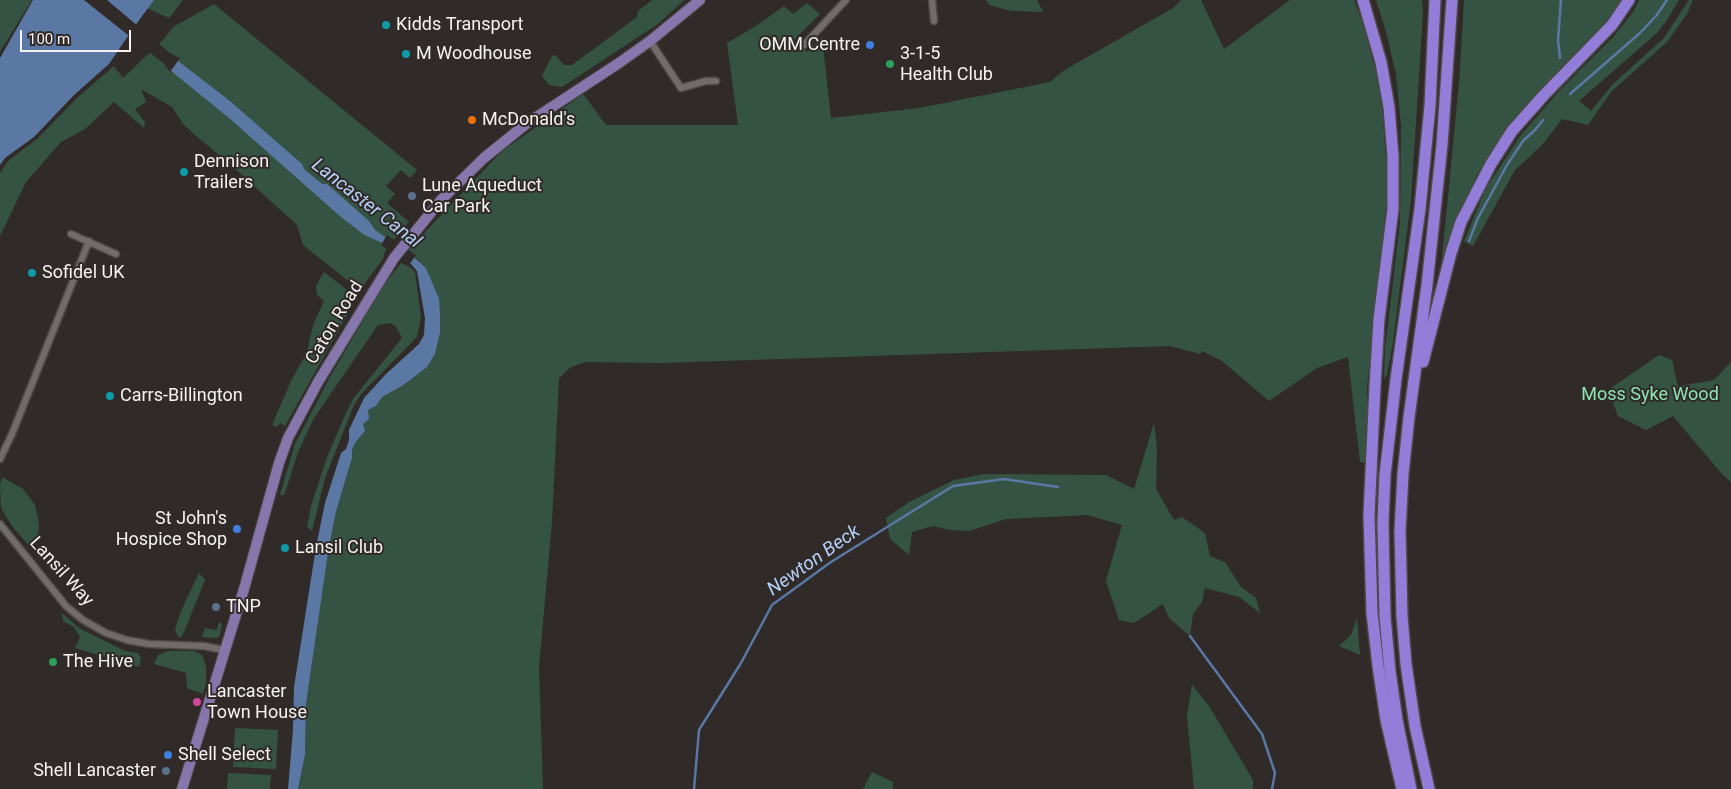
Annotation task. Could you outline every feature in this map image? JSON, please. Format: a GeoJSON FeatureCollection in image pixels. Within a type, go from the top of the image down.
{"type":"FeatureCollection","features":[{"type":"Feature","properties":{"kind":"highway"},"geometry":{"type":"LineString","coordinates":[[1363,0],[1381,62],[1393,156],[1393,209],[1379,320],[1369,516],[1372,613],[1378,666],[1386,720],[1402,789]]}},
{"type":"Feature","properties":{"kind":"highway"},"geometry":{"type":"LineString","coordinates":[[1411,789],[1397,720],[1390,671],[1385,617],[1383,522],[1385,475],[1396,379],[1420,210],[1430,106],[1435,0]]}},
{"type":"Feature","properties":{"kind":"highway"},"geometry":{"type":"LineString","coordinates":[[1429,789],[1415,726],[1406,664],[1402,616],[1400,532],[1403,474],[1409,417],[1427,285],[1442,145],[1452,0]]}},
{"type":"Feature","properties":{"kind":"highway"},"geometry":{"type":"LineString","coordinates":[[1409,417],[1450,253],[1461,222],[1490,164],[1512,132],[1544,95],[1612,25],[1629,0]]}},
{"type":"Feature","properties":{"kind":"main road","name":"Caton Road"},"geometry":{"type":"LineString","coordinates":[[182,789],[288,438],[318,382],[394,258],[441,200],[484,158],[526,124],[650,41],[700,0]]}},
{"type":"Feature","properties":{"kind":"street"},"geometry":{"type":"LineString","coordinates":[[804,45],[846,0]]}},
{"type":"Feature","properties":{"kind":"street"},"geometry":{"type":"LineString","coordinates":[[932,0],[934,21]]}},
{"type":"Feature","properties":{"kind":"street"},"geometry":{"type":"LineString","coordinates":[[650,41],[680,88],[706,81],[716,81]]}},
{"type":"Feature","properties":{"kind":"street"},"geometry":{"type":"LineString","coordinates":[[71,234],[116,254]]}},
{"type":"Feature","properties":{"kind":"street"},"geometry":{"type":"LineString","coordinates":[[0,459],[12,434],[89,242]]}},
{"type":"Feature","properties":{"kind":"street","name":"Lansil Way"},"geometry":{"type":"LineString","coordinates":[[0,524],[66,606],[106,633],[126,640],[149,644],[204,646],[224,650]]}},
{"type":"Feature","properties":{"kind":"green space"},"geometry":{"type":"Polygon","coordinates":[[[0,0],[32,0],[0,52],[0,0]]]}},
{"type":"Feature","properties":{"kind":"green space"},"geometry":{"type":"Polygon","coordinates":[[[154,0],[183,0],[169,18],[146,8],[154,0]]]}},
{"type":"Feature","properties":{"kind":"green space"},"geometry":{"type":"Polygon","coordinates":[[[652,0],[684,0],[658,24],[562,87],[549,85],[542,76],[552,56],[555,55],[564,65],[572,65],[637,17],[638,11],[652,0]]]}},
{"type":"Feature","properties":{"kind":"green space"},"geometry":{"type":"Polygon","coordinates":[[[986,0],[1037,0],[1043,12],[1011,11],[989,5],[986,0]]]}},
{"type":"Feature","properties":{"kind":"green space"},"geometry":{"type":"Polygon","coordinates":[[[1181,0],[1201,0],[1224,49],[1290,0],[1354,0],[1363,24],[1376,72],[1382,106],[1386,160],[1386,205],[1367,388],[1367,463],[1360,462],[1348,357],[1317,368],[1269,401],[1222,361],[1202,351],[1200,354],[1170,346],[661,363],[585,362],[571,367],[559,378],[552,522],[539,667],[543,789],[298,789],[305,755],[306,704],[329,545],[336,512],[352,458],[352,450],[365,431],[363,424],[368,410],[376,406],[382,397],[402,386],[435,354],[440,333],[440,314],[426,268],[408,250],[502,151],[583,94],[606,125],[738,125],[727,43],[756,26],[784,6],[793,14],[807,3],[820,14],[794,40],[807,52],[822,37],[831,118],[919,108],[1050,82],[1063,71],[1173,8],[1181,0]]]}},
{"type":"Feature","properties":{"kind":"green space"},"geometry":{"type":"Polygon","coordinates":[[[1376,0],[1422,0],[1423,12],[1411,200],[1393,342],[1387,375],[1384,379],[1385,349],[1400,223],[1401,125],[1396,74],[1376,0]]]}},
{"type":"Feature","properties":{"kind":"green space"},"geometry":{"type":"Polygon","coordinates":[[[1464,0],[1623,0],[1590,41],[1525,107],[1493,150],[1476,177],[1446,248],[1441,268],[1459,83],[1464,0]]]}},
{"type":"Feature","properties":{"kind":"green space"},"geometry":{"type":"Polygon","coordinates":[[[1639,0],[1679,0],[1657,33],[1579,101],[1591,111],[1613,84],[1664,38],[1689,0],[1693,0],[1687,14],[1667,42],[1611,92],[1588,125],[1562,119],[1543,144],[1515,170],[1473,246],[1464,241],[1486,188],[1520,136],[1560,90],[1614,36],[1633,12],[1639,0]]]}},
{"type":"Feature","properties":{"kind":"green space"},"geometry":{"type":"Polygon","coordinates":[[[214,4],[417,170],[410,178],[401,170],[386,186],[395,194],[387,203],[409,222],[385,251],[383,259],[362,287],[356,287],[303,245],[297,225],[184,125],[172,107],[141,89],[146,102],[135,109],[145,122],[144,128],[114,102],[85,129],[61,142],[26,182],[0,236],[0,173],[8,161],[38,138],[77,98],[114,66],[123,78],[164,39],[173,27],[214,4]]]}},
{"type":"Feature","properties":{"kind":"green space"},"geometry":{"type":"Polygon","coordinates":[[[401,263],[410,267],[415,272],[421,318],[417,337],[362,393],[354,405],[325,478],[312,531],[307,527],[311,506],[327,457],[353,399],[402,338],[396,327],[391,323],[378,325],[314,418],[298,452],[285,493],[282,496],[280,494],[295,444],[331,375],[383,286],[401,263]]]}},
{"type":"Feature","properties":{"kind":"green space"},"geometry":{"type":"Polygon","coordinates":[[[324,272],[351,293],[351,308],[285,426],[280,423],[277,427],[272,425],[291,381],[307,352],[313,325],[324,301],[317,295],[316,286],[324,272]]]}},
{"type":"Feature","properties":{"kind":"green space","name":"Moss Syke Wood"},"geometry":{"type":"Polygon","coordinates":[[[1659,355],[1672,360],[1678,386],[1714,380],[1731,362],[1731,482],[1673,416],[1646,430],[1618,416],[1608,390],[1659,355]]]}},
{"type":"Feature","properties":{"kind":"green space"},"geometry":{"type":"Polygon","coordinates":[[[1154,423],[1157,448],[1156,489],[1174,520],[1182,517],[1205,533],[1210,556],[1225,562],[1241,587],[1256,598],[1260,613],[1239,597],[1205,588],[1202,602],[1193,614],[1190,636],[1169,618],[1163,604],[1134,623],[1119,620],[1106,581],[1122,525],[1087,515],[1006,519],[969,531],[949,530],[933,526],[912,532],[909,555],[890,539],[886,518],[909,502],[954,480],[984,474],[1106,475],[1134,489],[1154,423]]]}},
{"type":"Feature","properties":{"kind":"green space"},"geometry":{"type":"Polygon","coordinates":[[[2,477],[23,489],[35,505],[39,524],[38,539],[30,547],[12,526],[1,508],[0,485],[2,477]]]}},
{"type":"Feature","properties":{"kind":"green space"},"geometry":{"type":"Polygon","coordinates":[[[199,573],[205,580],[184,632],[181,637],[178,637],[175,629],[181,611],[199,573]]]}},
{"type":"Feature","properties":{"kind":"green space"},"geometry":{"type":"Polygon","coordinates":[[[62,613],[79,628],[125,651],[138,653],[141,658],[139,667],[75,648],[80,637],[74,627],[63,621],[62,613]]]}},
{"type":"Feature","properties":{"kind":"green space"},"geometry":{"type":"Polygon","coordinates":[[[1357,618],[1360,655],[1339,646],[1351,635],[1357,618]]]}},
{"type":"Feature","properties":{"kind":"green space"},"geometry":{"type":"Polygon","coordinates":[[[219,622],[222,624],[220,635],[217,638],[202,637],[205,628],[217,630],[219,622]]]}},
{"type":"Feature","properties":{"kind":"green space"},"geometry":{"type":"Polygon","coordinates":[[[168,651],[194,651],[202,655],[206,666],[206,683],[203,694],[187,688],[186,673],[154,664],[158,655],[168,651]]]}},
{"type":"Feature","properties":{"kind":"green space"},"geometry":{"type":"Polygon","coordinates":[[[1192,685],[1209,706],[1253,780],[1253,789],[1194,789],[1187,716],[1192,685]]]}},
{"type":"Feature","properties":{"kind":"green space"},"geometry":{"type":"Polygon","coordinates":[[[235,728],[278,730],[276,769],[233,767],[235,728]]]}},
{"type":"Feature","properties":{"kind":"green space"},"geometry":{"type":"Polygon","coordinates":[[[872,772],[893,782],[893,789],[863,789],[872,772]]]}},
{"type":"Feature","properties":{"kind":"green space"},"geometry":{"type":"Polygon","coordinates":[[[228,773],[271,775],[270,789],[227,789],[228,773]]]}},
{"type":"Feature","properties":{"kind":"water"},"geometry":{"type":"Polygon","coordinates":[[[33,0],[154,0],[134,27],[230,101],[302,164],[304,169],[322,184],[327,184],[369,221],[375,230],[414,257],[426,268],[439,299],[440,333],[435,354],[427,367],[402,386],[382,397],[376,406],[368,410],[369,419],[363,424],[365,431],[352,450],[352,458],[336,512],[329,546],[306,704],[305,755],[298,789],[288,789],[293,730],[294,687],[316,547],[325,503],[341,453],[346,449],[349,440],[349,430],[364,398],[386,374],[419,344],[424,335],[425,318],[417,271],[410,263],[382,243],[363,234],[341,217],[130,33],[109,64],[74,95],[34,137],[5,158],[0,165],[0,58],[33,0]]]}},
{"type":"Feature","properties":{"kind":"pier"},"geometry":{"type":"Polygon","coordinates":[[[84,0],[107,0],[170,53],[180,58],[170,72],[163,63],[84,0]]]}},
{"type":"Feature","properties":{"kind":"pier"},"geometry":{"type":"Polygon","coordinates":[[[387,235],[416,255],[409,265],[381,245],[387,235]]]}},
{"type":"Feature","properties":{"kind":"waterway"},"geometry":{"type":"LineString","coordinates":[[1560,58],[1558,40],[1561,0]]}},
{"type":"Feature","properties":{"kind":"waterway"},"geometry":{"type":"LineString","coordinates":[[1570,94],[1640,33],[1656,16],[1667,0]]}},
{"type":"Feature","properties":{"kind":"waterway"},"geometry":{"type":"LineString","coordinates":[[1469,241],[1478,218],[1507,165],[1523,141],[1543,120]]}},
{"type":"Feature","properties":{"kind":"waterway","name":"Newton Beck"},"geometry":{"type":"LineString","coordinates":[[694,789],[699,730],[741,663],[772,605],[831,562],[953,486],[1004,479],[1058,487]]}},
{"type":"Feature","properties":{"kind":"waterway"},"geometry":{"type":"LineString","coordinates":[[1190,636],[1262,734],[1275,773],[1272,789]]}},
{"type":"Feature","properties":{"kind":"place","name":"Kidds Transport"},"geometry":{"type":"Point","coordinates":[386,25]}},
{"type":"Feature","properties":{"kind":"place","name":"OMM Centre"},"geometry":{"type":"Point","coordinates":[870,45]}},
{"type":"Feature","properties":{"kind":"place","name":"M Woodhouse"},"geometry":{"type":"Point","coordinates":[406,54]}},
{"type":"Feature","properties":{"kind":"place","name":"3-1-5 Health Club"},"geometry":{"type":"Point","coordinates":[890,64]}},
{"type":"Feature","properties":{"kind":"place","name":"McDonald's"},"geometry":{"type":"Point","coordinates":[472,120]}},
{"type":"Feature","properties":{"kind":"place","name":"Dennison Trailers"},"geometry":{"type":"Point","coordinates":[184,172]}},
{"type":"Feature","properties":{"kind":"place","name":"Lune Aqueduct Car Park"},"geometry":{"type":"Point","coordinates":[412,196]}},
{"type":"Feature","properties":{"kind":"place","name":"Sofidel UK"},"geometry":{"type":"Point","coordinates":[32,273]}},
{"type":"Feature","properties":{"kind":"place","name":"Carrs-Billington"},"geometry":{"type":"Point","coordinates":[110,396]}},
{"type":"Feature","properties":{"kind":"place","name":"St John's Hospice Shop"},"geometry":{"type":"Point","coordinates":[237,529]}},
{"type":"Feature","properties":{"kind":"place","name":"Lansil Club"},"geometry":{"type":"Point","coordinates":[285,548]}},
{"type":"Feature","properties":{"kind":"place","name":"TNP"},"geometry":{"type":"Point","coordinates":[216,607]}},
{"type":"Feature","properties":{"kind":"place","name":"The Hive"},"geometry":{"type":"Point","coordinates":[53,662]}},
{"type":"Feature","properties":{"kind":"place","name":"Lancaster Town House"},"geometry":{"type":"Point","coordinates":[197,702]}},
{"type":"Feature","properties":{"kind":"place","name":"Shell Select"},"geometry":{"type":"Point","coordinates":[168,755]}},
{"type":"Feature","properties":{"kind":"place","name":"Shell Lancaster"},"geometry":{"type":"Point","coordinates":[166,771]}},
{"type":"Feature","properties":{"kind":"water label","name":"Lancaster Canal"},"geometry":{"type":"Point","coordinates":[366,204]}}]}
